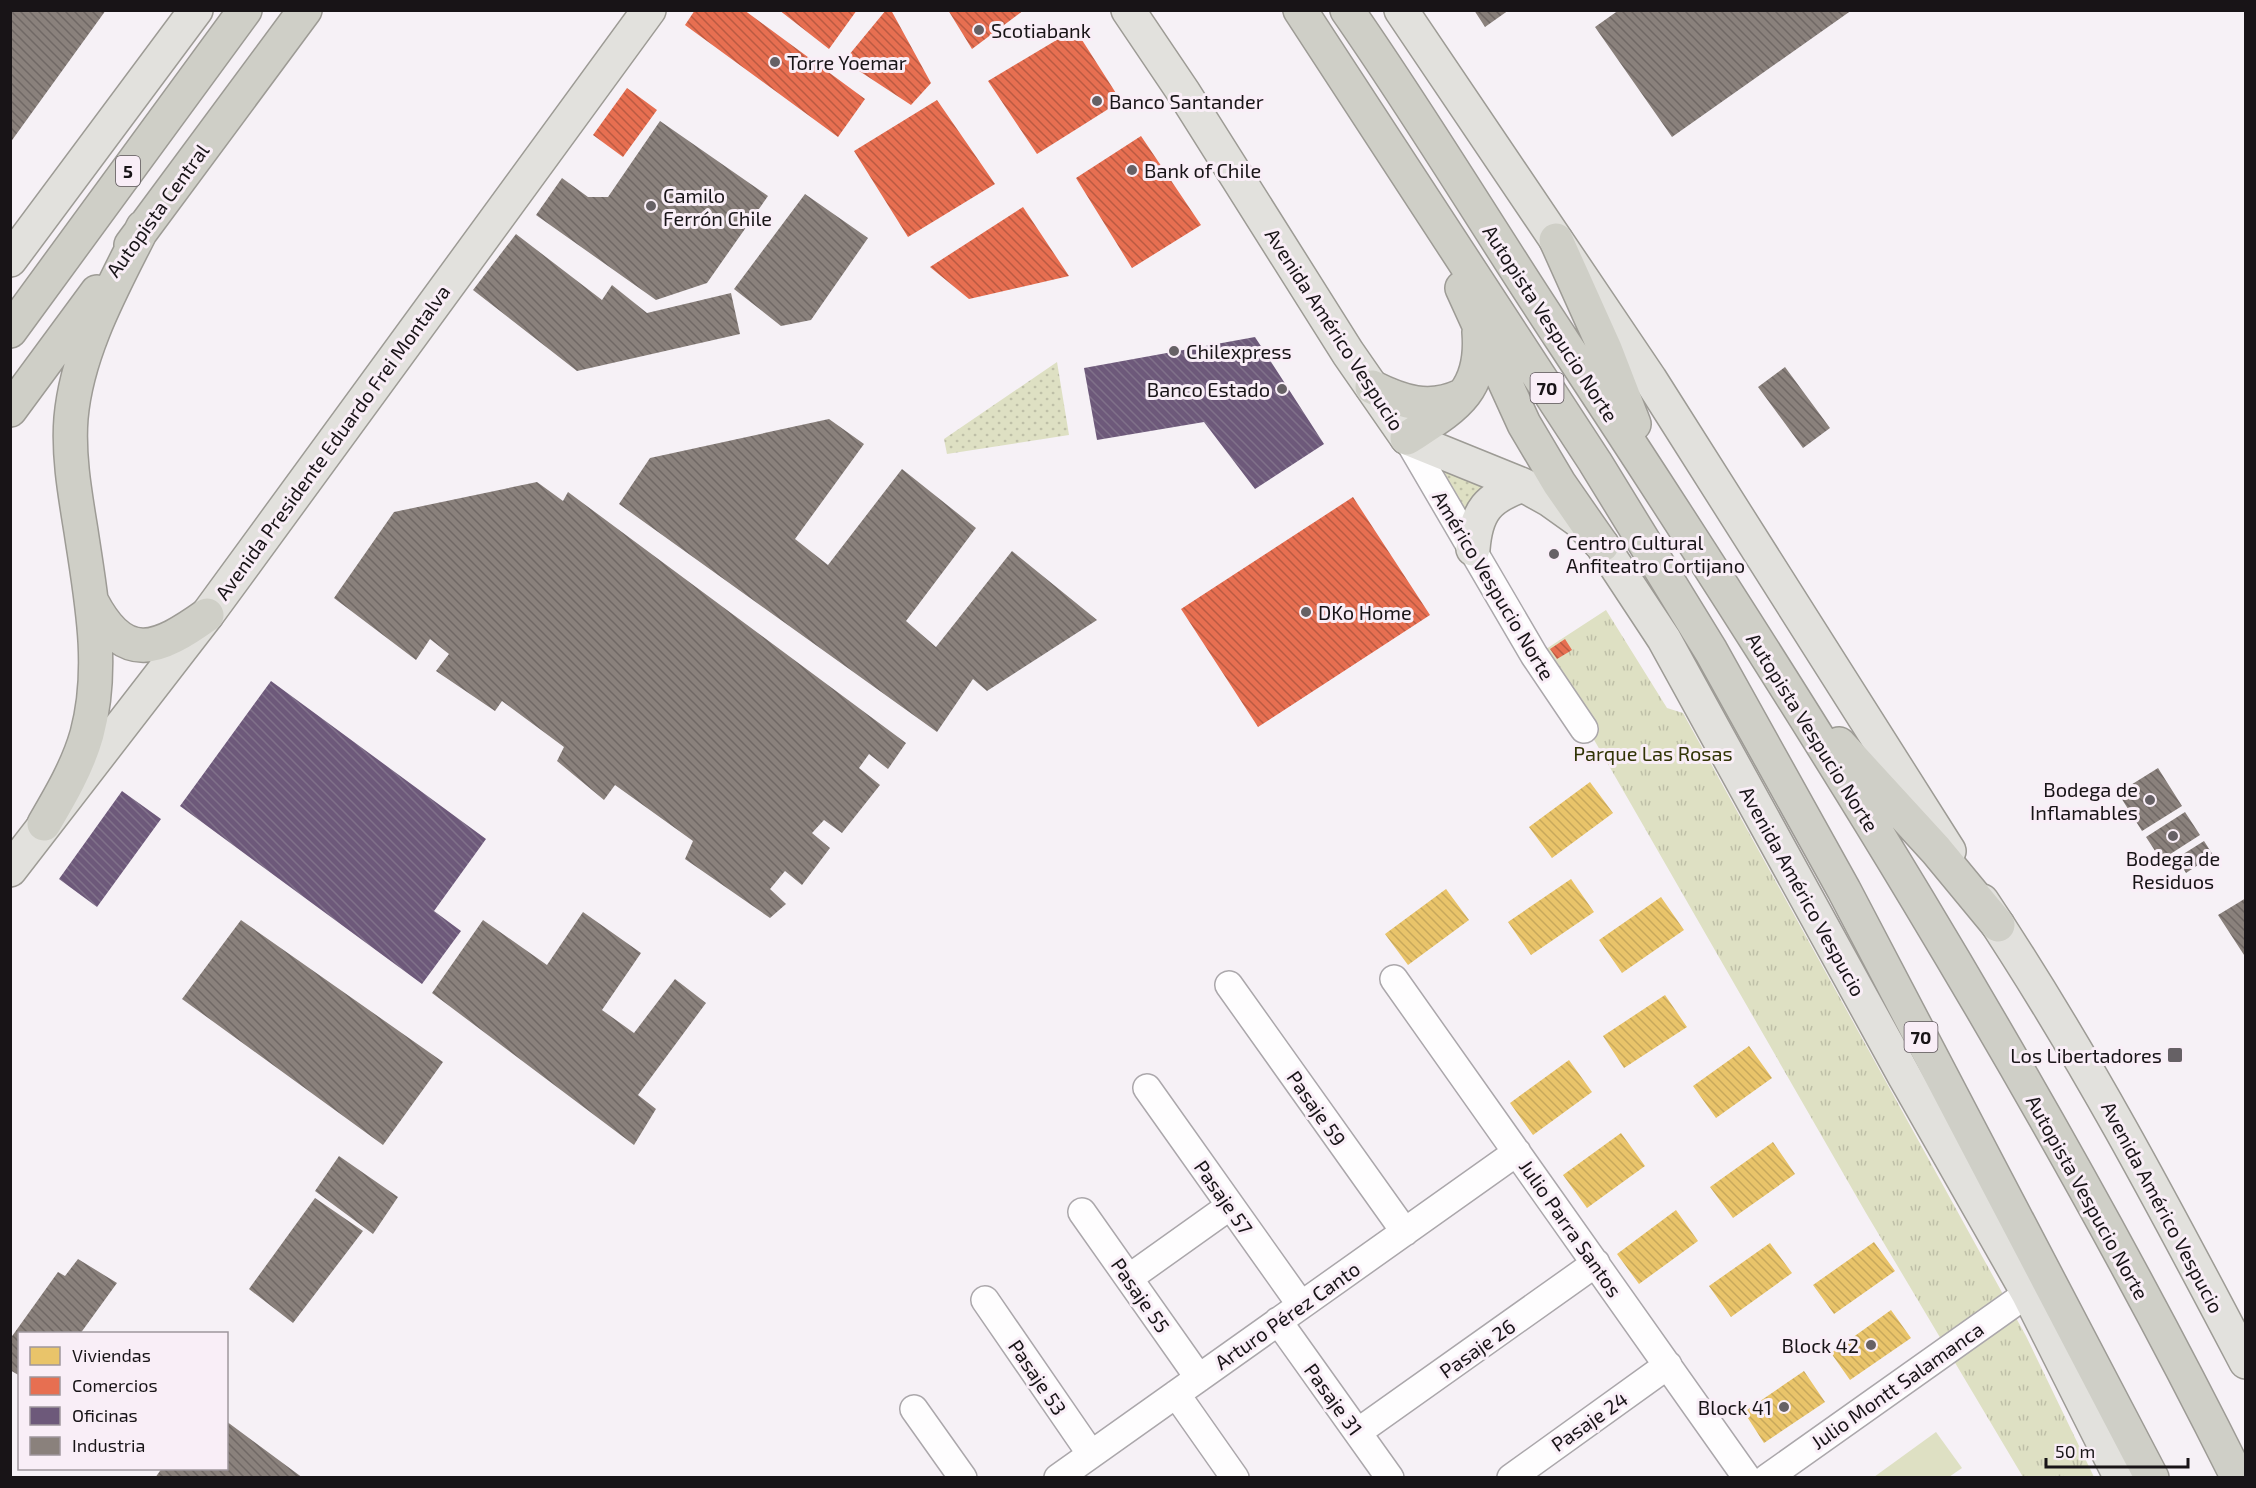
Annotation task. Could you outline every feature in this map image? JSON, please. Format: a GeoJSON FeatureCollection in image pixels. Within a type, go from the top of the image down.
{"type":"FeatureCollection","features":[{"type":"Feature","properties":{"kind":"highway","name":"5"},"geometry":{"type":"LineString","coordinates":[[10,331],[245,10]]}},
{"type":"Feature","properties":{"kind":"highway","name":"Autopista Central"},"geometry":{"type":"LineString","coordinates":[[10,410],[305,10]]}},
{"type":"Feature","properties":{"kind":"highway","name":"Autopista Vespucio Norte"},"geometry":{"type":"LineString","coordinates":[[1300,10],[1595,462],[1711,651],[1855,909],[2152,1478]]}},
{"type":"Feature","properties":{"kind":"highway","name":"Autopista Vespucio Norte"},"geometry":{"type":"LineString","coordinates":[[1347,10],[1783,681],[1936,932],[2050,1127],[2128,1267],[2238,1478]]}},
{"type":"Feature","properties":{"kind":"highway"},"geometry":{"type":"LineString","coordinates":[[1408,176],[1444,248],[1524,424],[1559,483],[1602,545]]}},
{"type":"Feature","properties":{"kind":"highway"},"geometry":{"type":"LineString","coordinates":[[44,824],[75,766],[92,714],[96,665],[92,602],[72,467],[70,433],[74,394],[86,352],[101,314],[143,227]]}},
{"type":"Feature","properties":{"kind":"highway"},"geometry":{"type":"LineString","coordinates":[[1557,241],[1605,349],[1659,488]]}},
{"type":"Feature","properties":{"kind":"highway"},"geometry":{"type":"LineString","coordinates":[[1407,438],[1437,418],[1463,395],[1474,380],[1480,356],[1478,324]]}},
{"type":"Feature","properties":{"kind":"highway"},"geometry":{"type":"LineString","coordinates":[[1372,387],[1395,398],[1424,404],[1445,402],[1463,395]]}},
{"type":"Feature","properties":{"kind":"highway"},"geometry":{"type":"LineString","coordinates":[[92,602],[101,620],[114,635],[126,642],[142,645],[172,638],[207,615]]}},
{"type":"Feature","properties":{"kind":"highway"},"geometry":{"type":"LineString","coordinates":[[1783,681],[1936,850],[1998,926]]}},
{"type":"Feature","properties":{"kind":"highway"},"geometry":{"type":"LineString","coordinates":[[2219,1439],[2246,1475]]}},
{"type":"Feature","properties":{"kind":"main road"},"geometry":{"type":"LineString","coordinates":[[10,260],[196,10]]}},
{"type":"Feature","properties":{"kind":"main road","name":"Avenida Presidente Eduardo Frei Montalva"},"geometry":{"type":"LineString","coordinates":[[10,870],[207,615],[649,10]]}},
{"type":"Feature","properties":{"kind":"main road","name":"Avenida Américo Vespucio"},"geometry":{"type":"LineString","coordinates":[[1128,10],[1407,438],[1523,485],[1550,500],[1578,520],[1602,545],[1664,639],[1905,1077],[2028,1293],[2121,1478]]}},
{"type":"Feature","properties":{"kind":"main road","name":"Avenida Américo Vespucio"},"geometry":{"type":"LineString","coordinates":[[1401,10],[1675,417],[1817,645],[2065,1032],[2127,1138],[2246,1362]]}},
{"type":"Feature","properties":{"kind":"main road","name":"Avenida Américo Vespucio"},"geometry":{"type":"LineString","coordinates":[[1420,10],[1452,87]]}},
{"type":"Feature","properties":{"kind":"main road"},"geometry":{"type":"LineString","coordinates":[[1473,549],[1474,533],[1484,508],[1499,494],[1523,485]]}},
{"type":"Feature","properties":{"kind":"street","name":"Américo Vespucio Norte"},"geometry":{"type":"LineString","coordinates":[[1407,438],[1534,655],[1584,729]]}},
{"type":"Feature","properties":{"kind":"street","name":"Julio Parra Santos"},"geometry":{"type":"LineString","coordinates":[[1394,979],[1747,1478]]}},
{"type":"Feature","properties":{"kind":"street","name":"Pasaje 59"},"geometry":{"type":"LineString","coordinates":[[1229,985],[1405,1232]]}},
{"type":"Feature","properties":{"kind":"street","name":"Pasaje 57"},"geometry":{"type":"LineString","coordinates":[[1147,1088],[1301,1305]]}},
{"type":"Feature","properties":{"kind":"street","name":"Arturo Pérez Canto"},"geometry":{"type":"LineString","coordinates":[[1076,1469],[1176,1394],[1517,1152]]}},
{"type":"Feature","properties":{"kind":"street"},"geometry":{"type":"LineString","coordinates":[[1129,1278],[1230,1206]]}},
{"type":"Feature","properties":{"kind":"street","name":"Pasaje 55"},"geometry":{"type":"LineString","coordinates":[[1082,1212],[1199,1378]]}},
{"type":"Feature","properties":{"kind":"street","name":"Pasaje 26"},"geometry":{"type":"LineString","coordinates":[[1358,1432],[1596,1263]]}},
{"type":"Feature","properties":{"kind":"street","name":"Julio Montt Salamanca"},"geometry":{"type":"LineString","coordinates":[[1767,1478],[2028,1293]]}},
{"type":"Feature","properties":{"kind":"street","name":"Pasaje 53"},"geometry":{"type":"LineString","coordinates":[[985,1300],[1076,1469]]}},
{"type":"Feature","properties":{"kind":"street","name":"Pasaje 31"},"geometry":{"type":"LineString","coordinates":[[1278,1321],[1390,1478]]}},
{"type":"Feature","properties":{"kind":"street","name":"Pasaje 24"},"geometry":{"type":"LineString","coordinates":[[1511,1478],[1668,1365]]}},
{"type":"Feature","properties":{"kind":"street"},"geometry":{"type":"LineString","coordinates":[[1176,1394],[1235,1478]]}},
{"type":"Feature","properties":{"kind":"street"},"geometry":{"type":"LineString","coordinates":[[914,1409],[963,1478]]}},
{"type":"Feature","properties":{"kind":"green space"},"geometry":{"type":"Polygon","coordinates":[[[1057,362],[1069,435],[947,454],[944,439],[1057,362]]]}},
{"type":"Feature","properties":{"kind":"green space"},"geometry":{"type":"Polygon","coordinates":[[[1431,458],[1495,486],[1471,519],[1431,458]]]}},
{"type":"Feature","properties":{"kind":"green space","name":"Parque Las Rosas"},"geometry":{"type":"Polygon","coordinates":[[[1606,610],[1667,708],[1683,713],[2026,1336],[2094,1477],[2023,1477],[1866,1213],[1543,651],[1606,610]]]}},
{"type":"Feature","properties":{"kind":"green space"},"geometry":{"type":"Polygon","coordinates":[[[1936,1432],[1962,1468],[1949,1477],[1874,1477],[1936,1432]]]}},
{"type":"Feature","properties":{"kind":"building: Viviendas"},"geometry":{"type":"Polygon","coordinates":[[[1590,782],[1613,813],[1552,858],[1529,827],[1590,782]]]}},
{"type":"Feature","properties":{"kind":"building: Viviendas"},"geometry":{"type":"Polygon","coordinates":[[[1571,879],[1594,912],[1531,955],[1508,922],[1571,879]]]}},
{"type":"Feature","properties":{"kind":"building: Viviendas"},"geometry":{"type":"Polygon","coordinates":[[[1446,889],[1469,920],[1408,965],[1385,934],[1446,889]]]}},
{"type":"Feature","properties":{"kind":"building: Viviendas"},"geometry":{"type":"Polygon","coordinates":[[[1661,897],[1684,930],[1622,973],[1599,940],[1661,897]]]}},
{"type":"Feature","properties":{"kind":"building: Viviendas"},"geometry":{"type":"Polygon","coordinates":[[[1665,995],[1687,1027],[1624,1068],[1603,1036],[1665,995]]]}},
{"type":"Feature","properties":{"kind":"building: Viviendas"},"geometry":{"type":"Polygon","coordinates":[[[1749,1046],[1772,1078],[1716,1118],[1693,1086],[1749,1046]]]}},
{"type":"Feature","properties":{"kind":"building: Viviendas"},"geometry":{"type":"Polygon","coordinates":[[[1569,1060],[1592,1092],[1533,1135],[1510,1103],[1569,1060]]]}},
{"type":"Feature","properties":{"kind":"building: Viviendas"},"geometry":{"type":"Polygon","coordinates":[[[1621,1133],[1645,1166],[1587,1208],[1563,1175],[1621,1133]]]}},
{"type":"Feature","properties":{"kind":"building: Viviendas"},"geometry":{"type":"Polygon","coordinates":[[[1773,1142],[1795,1174],[1733,1218],[1710,1187],[1773,1142]]]}},
{"type":"Feature","properties":{"kind":"building: Viviendas"},"geometry":{"type":"Polygon","coordinates":[[[1676,1210],[1698,1241],[1639,1284],[1617,1254],[1676,1210]]]}},
{"type":"Feature","properties":{"kind":"building: Viviendas"},"geometry":{"type":"Polygon","coordinates":[[[1874,1242],[1895,1271],[1834,1314],[1813,1285],[1874,1242]]]}},
{"type":"Feature","properties":{"kind":"building: Viviendas"},"geometry":{"type":"Polygon","coordinates":[[[1770,1243],[1792,1273],[1731,1317],[1709,1286],[1770,1243]]]}},
{"type":"Feature","properties":{"kind":"building: Viviendas","name":"Block 42"},"geometry":{"type":"Polygon","coordinates":[[[1891,1310],[1911,1338],[1850,1380],[1831,1353],[1891,1310]]]}},
{"type":"Feature","properties":{"kind":"building: Viviendas","name":"Block 41"},"geometry":{"type":"Polygon","coordinates":[[[1804,1371],[1825,1402],[1764,1443],[1744,1412],[1804,1371]]]}},
{"type":"Feature","properties":{"kind":"building: Comercios","name":"Torre Yoemar"},"geometry":{"type":"Polygon","coordinates":[[[695,10],[744,10],[865,99],[838,137],[685,25],[695,10]]]}},
{"type":"Feature","properties":{"kind":"building: Comercios"},"geometry":{"type":"Polygon","coordinates":[[[779,10],[857,10],[829,49],[779,10]]]}},
{"type":"Feature","properties":{"kind":"building: Comercios"},"geometry":{"type":"Polygon","coordinates":[[[886,10],[891,10],[931,83],[911,105],[844,61],[886,10]]]}},
{"type":"Feature","properties":{"kind":"building: Comercios","name":"Scotiabank"},"geometry":{"type":"Polygon","coordinates":[[[948,10],[1024,10],[972,49],[948,10]]]}},
{"type":"Feature","properties":{"kind":"building: Comercios"},"geometry":{"type":"Polygon","coordinates":[[[1075,29],[1121,101],[1037,154],[988,81],[1075,29]]]}},
{"type":"Feature","properties":{"kind":"building: Comercios"},"geometry":{"type":"Polygon","coordinates":[[[627,88],[657,110],[623,157],[593,135],[627,88]]]}},
{"type":"Feature","properties":{"kind":"building: Comercios"},"geometry":{"type":"Polygon","coordinates":[[[937,100],[995,184],[908,237],[854,151],[937,100]]]}},
{"type":"Feature","properties":{"kind":"building: Comercios"},"geometry":{"type":"Polygon","coordinates":[[[1141,136],[1201,225],[1132,268],[1076,178],[1141,136]]]}},
{"type":"Feature","properties":{"kind":"building: Comercios"},"geometry":{"type":"Polygon","coordinates":[[[1023,207],[1069,276],[969,299],[930,267],[1023,207]]]}},
{"type":"Feature","properties":{"kind":"building: Comercios","name":"DKo Home"},"geometry":{"type":"Polygon","coordinates":[[[1353,497],[1430,615],[1258,727],[1181,609],[1353,497]]]}},
{"type":"Feature","properties":{"kind":"building: Comercios"},"geometry":{"type":"Polygon","coordinates":[[[1565,639],[1572,650],[1557,659],[1550,649],[1565,639]]]}},
{"type":"Feature","properties":{"kind":"building: Oficinas"},"geometry":{"type":"Polygon","coordinates":[[[1255,337],[1324,444],[1255,489],[1204,422],[1097,440],[1084,368],[1255,337]]]}},
{"type":"Feature","properties":{"kind":"building: Oficinas"},"geometry":{"type":"Polygon","coordinates":[[[271,681],[486,839],[434,911],[461,931],[422,984],[180,806],[271,681]]]}},
{"type":"Feature","properties":{"kind":"building: Oficinas"},"geometry":{"type":"Polygon","coordinates":[[[122,791],[161,819],[97,907],[59,879],[122,791]]]}},
{"type":"Feature","properties":{"kind":"building: Industria"},"geometry":{"type":"Polygon","coordinates":[[[10,10],[106,10],[10,143],[10,10]]]}},
{"type":"Feature","properties":{"kind":"building: Industria"},"geometry":{"type":"Polygon","coordinates":[[[1474,10],[1509,10],[1485,27],[1474,10]]]}},
{"type":"Feature","properties":{"kind":"building: Industria"},"geometry":{"type":"Polygon","coordinates":[[[1619,10],[1852,10],[1672,137],[1595,27],[1619,10]]]}},
{"type":"Feature","properties":{"kind":"building: Industria","name":"Camilo Ferrón Chile"},"geometry":{"type":"Polygon","coordinates":[[[660,121],[768,196],[707,283],[656,300],[536,215],[562,178],[588,197],[608,197],[660,121]]]}},
{"type":"Feature","properties":{"kind":"building: Industria"},"geometry":{"type":"Polygon","coordinates":[[[805,194],[868,238],[811,320],[781,326],[734,289],[805,194]]]}},
{"type":"Feature","properties":{"kind":"building: Industria"},"geometry":{"type":"Polygon","coordinates":[[[516,234],[602,300],[612,285],[647,313],[731,293],[740,334],[577,371],[473,290],[516,234]]]}},
{"type":"Feature","properties":{"kind":"building: Industria"},"geometry":{"type":"Polygon","coordinates":[[[1785,367],[1830,428],[1803,448],[1758,387],[1785,367]]]}},
{"type":"Feature","properties":{"kind":"building: Industria"},"geometry":{"type":"Polygon","coordinates":[[[829,419],[864,444],[795,539],[828,565],[902,469],[976,528],[906,621],[936,647],[1012,551],[1097,620],[987,691],[973,679],[937,732],[619,504],[650,458],[829,419]]]}},
{"type":"Feature","properties":{"kind":"building: Industria"},"geometry":{"type":"Polygon","coordinates":[[[537,482],[563,501],[568,492],[906,743],[888,769],[869,754],[859,768],[880,785],[842,833],[824,820],[812,833],[830,848],[802,885],[785,871],[770,889],[786,904],[770,918],[685,859],[693,841],[615,785],[604,800],[557,761],[564,747],[502,701],[495,711],[436,671],[449,654],[430,639],[416,660],[334,598],[394,512],[537,482]]]}},
{"type":"Feature","properties":{"kind":"building: Industria","name":"Bodega de Inflamables"},"geometry":{"type":"Polygon","coordinates":[[[2158,768],[2182,806],[2142,831],[2118,793],[2158,768]]]}},
{"type":"Feature","properties":{"kind":"building: Industria","name":"Bodega de Residuos"},"geometry":{"type":"Polygon","coordinates":[[[2185,812],[2200,835],[2161,860],[2146,837],[2185,812]]]}},
{"type":"Feature","properties":{"kind":"building: Industria"},"geometry":{"type":"Polygon","coordinates":[[[2204,841],[2213,855],[2186,873],[2177,858],[2204,841]]]}},
{"type":"Feature","properties":{"kind":"building: Industria"},"geometry":{"type":"Polygon","coordinates":[[[2246,898],[2246,958],[2218,915],[2246,898]]]}},
{"type":"Feature","properties":{"kind":"building: Industria"},"geometry":{"type":"Polygon","coordinates":[[[583,912],[641,953],[602,1010],[634,1033],[675,979],[706,1003],[638,1095],[656,1109],[634,1145],[432,993],[483,920],[547,965],[583,912]]]}},
{"type":"Feature","properties":{"kind":"building: Industria"},"geometry":{"type":"Polygon","coordinates":[[[241,920],[443,1062],[383,1145],[182,999],[241,920]]]}},
{"type":"Feature","properties":{"kind":"building: Industria"},"geometry":{"type":"Polygon","coordinates":[[[339,1156],[398,1197],[373,1234],[315,1191],[339,1156]]]}},
{"type":"Feature","properties":{"kind":"building: Industria"},"geometry":{"type":"Polygon","coordinates":[[[315,1198],[363,1231],[293,1323],[249,1289],[315,1198]]]}},
{"type":"Feature","properties":{"kind":"building: Industria"},"geometry":{"type":"Polygon","coordinates":[[[78,1259],[117,1283],[81,1332],[18,1332],[18,1375],[10,1370],[10,1339],[58,1272],[65,1276],[78,1259]]]}},
{"type":"Feature","properties":{"kind":"building: Industria"},"geometry":{"type":"Polygon","coordinates":[[[228,1422],[303,1478],[155,1478],[161,1470],[228,1470],[228,1422]]]}},
{"type":"Feature","properties":{"kind":"place","name":"Scotiabank"},"geometry":{"type":"Point","coordinates":[979,30]}},
{"type":"Feature","properties":{"kind":"place","name":"Torre Yoemar"},"geometry":{"type":"Point","coordinates":[775,62]}},
{"type":"Feature","properties":{"kind":"place","name":"Banco Santander"},"geometry":{"type":"Point","coordinates":[1097,101]}},
{"type":"Feature","properties":{"kind":"place","name":"Bank of Chile"},"geometry":{"type":"Point","coordinates":[1132,170]}},
{"type":"Feature","properties":{"kind":"place","name":"Camilo Ferrón Chile"},"geometry":{"type":"Point","coordinates":[651,206]}},
{"type":"Feature","properties":{"kind":"place","name":"Chilexpress"},"geometry":{"type":"Point","coordinates":[1174,351]}},
{"type":"Feature","properties":{"kind":"place","name":"Banco Estado"},"geometry":{"type":"Point","coordinates":[1282,389]}},
{"type":"Feature","properties":{"kind":"place","name":"Centro Cultural Anfiteatro Cortijano"},"geometry":{"type":"Point","coordinates":[1554,554]}},
{"type":"Feature","properties":{"kind":"place","name":"DKo Home"},"geometry":{"type":"Point","coordinates":[1306,612]}},
{"type":"Feature","properties":{"kind":"place","name":"Bodega de Inflamables"},"geometry":{"type":"Point","coordinates":[2150,800]}},
{"type":"Feature","properties":{"kind":"place","name":"Bodega de Residuos"},"geometry":{"type":"Point","coordinates":[2173,836]}},
{"type":"Feature","properties":{"kind":"place","name":"Los Libertadores"},"geometry":{"type":"Point","coordinates":[2175,1055]}},
{"type":"Feature","properties":{"kind":"place","name":"Block 42"},"geometry":{"type":"Point","coordinates":[1871,1345]}},
{"type":"Feature","properties":{"kind":"place","name":"Block 41"},"geometry":{"type":"Point","coordinates":[1784,1407]}}]}
